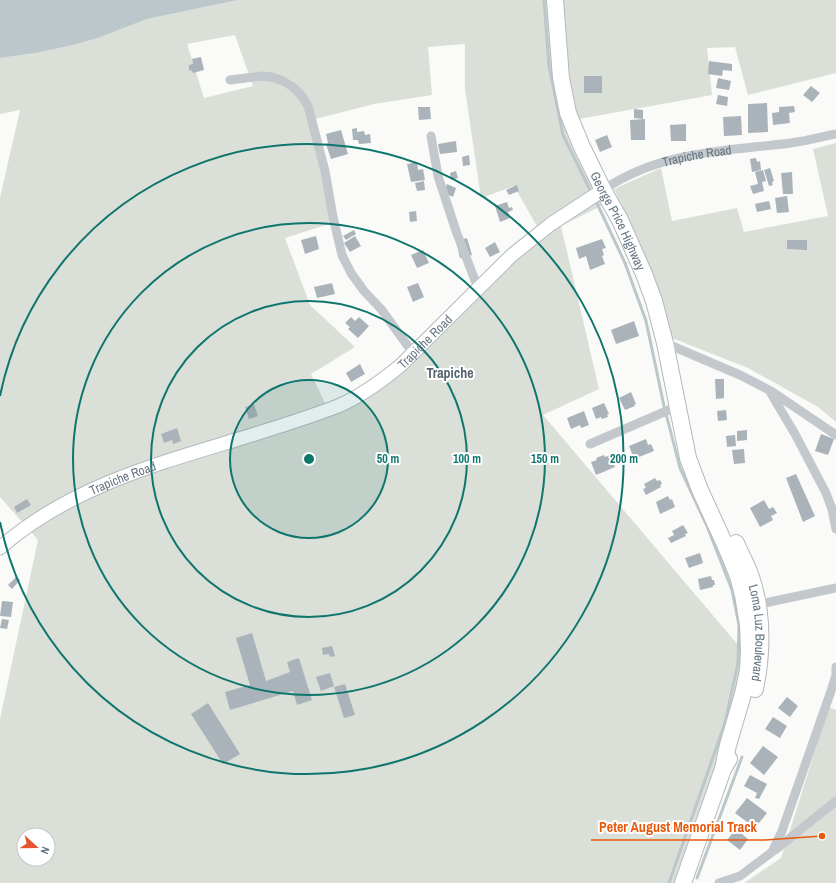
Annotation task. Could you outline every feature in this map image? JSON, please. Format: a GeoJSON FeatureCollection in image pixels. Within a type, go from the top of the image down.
{"type":"FeatureCollection","features":[{"type":"Feature","properties":{"kind":"highway","name":"George Price Highway"},"geometry":{"type":"LineString","coordinates":[[556,0],[561,78],[568,113],[582,147],[603,190],[620,220],[644,274],[654,301],[678,408]]}},
{"type":"Feature","properties":{"kind":"highway","name":"Loma Luz Boulevard"},"geometry":{"type":"LineString","coordinates":[[678,408],[701,468],[749,572],[752,606],[760,628],[761,652],[752,703],[736,746],[724,769],[683,883]]}},
{"type":"Feature","properties":{"kind":"street"},"geometry":{"type":"LineString","coordinates":[[230,80],[262,76],[272,77],[293,86],[302,96],[308,106],[325,171],[334,224],[342,256],[364,292],[381,309],[413,353]]}},
{"type":"Feature","properties":{"kind":"street","name":"Trapiche Road"},"geometry":{"type":"LineString","coordinates":[[0,548],[23,529],[49,512],[70,500],[108,483],[157,464],[264,432],[338,406],[352,398],[390,374],[512,254],[551,224],[630,174],[686,156],[740,147],[792,143],[836,134]]}},
{"type":"Feature","properties":{"kind":"street"},"geometry":{"type":"LineString","coordinates":[[431,136],[438,176],[468,266],[478,288]]}},
{"type":"Feature","properties":{"kind":"street"},"geometry":{"type":"LineString","coordinates":[[664,343],[740,375],[769,390],[836,435]]}},
{"type":"Feature","properties":{"kind":"street"},"geometry":{"type":"LineString","coordinates":[[769,390],[795,434],[826,493],[832,509],[836,529]]}},
{"type":"Feature","properties":{"kind":"street"},"geometry":{"type":"LineString","coordinates":[[590,444],[678,408]]}},
{"type":"Feature","properties":{"kind":"street"},"geometry":{"type":"LineString","coordinates":[[752,606],[836,588]]}},
{"type":"Feature","properties":{"kind":"street"},"geometry":{"type":"LineString","coordinates":[[772,852],[782,831],[831,691],[836,675],[836,667]]}},
{"type":"Feature","properties":{"kind":"street"},"geometry":{"type":"LineString","coordinates":[[718,883],[740,876],[836,801]]}},
{"type":"Feature","properties":{"kind":"shaded area"},"geometry":{"type":"Polygon","coordinates":[[[0,0],[238,0],[147,19],[98,38],[73,45],[36,53],[0,58],[0,0]]]}},
{"type":"Feature","properties":{"kind":"shaded area"},"geometry":{"type":"Polygon","coordinates":[[[238,0],[836,0],[836,73],[748,95],[735,47],[707,48],[712,95],[579,119],[571,91],[550,35],[553,83],[562,120],[580,164],[603,205],[561,226],[599,389],[543,415],[744,652],[741,673],[724,742],[674,883],[0,883],[0,719],[38,540],[0,497],[0,198],[20,110],[0,114],[0,58],[36,53],[98,38],[147,19],[238,0]],[[235,35],[187,44],[204,98],[253,86],[235,35]],[[465,44],[428,47],[432,95],[374,104],[315,119],[338,221],[285,238],[310,305],[355,347],[311,374],[330,413],[398,377],[542,235],[514,186],[481,198],[465,89],[465,44]]]}},
{"type":"Feature","properties":{"kind":"shaded area"},"geometry":{"type":"Polygon","coordinates":[[[836,143],[836,422],[818,407],[748,368],[672,338],[655,280],[648,262],[614,189],[661,168],[672,221],[737,208],[744,232],[828,216],[813,149],[836,143]]]}},
{"type":"Feature","properties":{"kind":"shaded area"},"geometry":{"type":"Polygon","coordinates":[[[829,707],[836,710],[836,883],[744,883],[781,858],[829,707]]]}},
{"type":"Feature","properties":{"kind":"building"},"geometry":{"type":"Polygon","coordinates":[[[201,57],[204,70],[193,73],[189,70],[189,65],[193,64],[192,59],[201,57]]]}},
{"type":"Feature","properties":{"kind":"building"},"geometry":{"type":"Polygon","coordinates":[[[709,61],[732,64],[732,71],[723,70],[722,76],[708,74],[709,61]]]}},
{"type":"Feature","properties":{"kind":"building"},"geometry":{"type":"Polygon","coordinates":[[[584,76],[602,76],[602,93],[584,93],[584,76]]]}},
{"type":"Feature","properties":{"kind":"building"},"geometry":{"type":"Polygon","coordinates":[[[718,78],[731,81],[729,90],[716,88],[718,78]]]}},
{"type":"Feature","properties":{"kind":"building"},"geometry":{"type":"Polygon","coordinates":[[[811,86],[820,93],[812,102],[803,95],[811,86]]]}},
{"type":"Feature","properties":{"kind":"building"},"geometry":{"type":"Polygon","coordinates":[[[718,95],[728,97],[727,106],[716,104],[718,95]]]}},
{"type":"Feature","properties":{"kind":"building"},"geometry":{"type":"Polygon","coordinates":[[[767,103],[768,132],[748,133],[748,104],[767,103]]]}},
{"type":"Feature","properties":{"kind":"building"},"geometry":{"type":"Polygon","coordinates":[[[794,106],[795,112],[789,113],[790,123],[773,125],[772,113],[779,112],[779,107],[794,106]]]}},
{"type":"Feature","properties":{"kind":"building"},"geometry":{"type":"Polygon","coordinates":[[[418,107],[430,107],[431,119],[419,120],[418,107]]]}},
{"type":"Feature","properties":{"kind":"building"},"geometry":{"type":"Polygon","coordinates":[[[634,109],[643,110],[643,119],[634,118],[634,109]]]}},
{"type":"Feature","properties":{"kind":"building"},"geometry":{"type":"Polygon","coordinates":[[[741,116],[742,135],[724,136],[723,117],[741,116]]]}},
{"type":"Feature","properties":{"kind":"building"},"geometry":{"type":"Polygon","coordinates":[[[645,119],[645,140],[631,140],[630,120],[645,119]]]}},
{"type":"Feature","properties":{"kind":"building"},"geometry":{"type":"Polygon","coordinates":[[[686,124],[686,141],[671,141],[670,125],[686,124]]]}},
{"type":"Feature","properties":{"kind":"building"},"geometry":{"type":"Polygon","coordinates":[[[357,128],[357,132],[364,131],[365,135],[370,134],[371,143],[359,144],[358,140],[353,140],[352,129],[357,128]]]}},
{"type":"Feature","properties":{"kind":"building"},"geometry":{"type":"Polygon","coordinates":[[[341,130],[348,154],[331,159],[326,144],[328,143],[326,134],[341,130]]]}},
{"type":"Feature","properties":{"kind":"building"},"geometry":{"type":"Polygon","coordinates":[[[607,135],[612,147],[600,152],[595,140],[607,135]]]}},
{"type":"Feature","properties":{"kind":"building"},"geometry":{"type":"Polygon","coordinates":[[[456,141],[457,152],[440,154],[438,144],[456,141]]]}},
{"type":"Feature","properties":{"kind":"building"},"geometry":{"type":"Polygon","coordinates":[[[469,155],[470,165],[463,166],[462,157],[469,155]]]}},
{"type":"Feature","properties":{"kind":"building"},"geometry":{"type":"Polygon","coordinates":[[[756,158],[757,162],[760,161],[761,170],[752,172],[750,159],[756,158]]]}},
{"type":"Feature","properties":{"kind":"building"},"geometry":{"type":"Polygon","coordinates":[[[417,162],[418,170],[423,169],[425,180],[411,182],[407,164],[417,162]]]}},
{"type":"Feature","properties":{"kind":"building"},"geometry":{"type":"Polygon","coordinates":[[[770,168],[774,181],[772,182],[773,185],[769,186],[764,170],[770,168]]]}},
{"type":"Feature","properties":{"kind":"building"},"geometry":{"type":"Polygon","coordinates":[[[763,170],[766,181],[762,182],[764,191],[753,194],[750,186],[758,184],[755,172],[763,170]]]}},
{"type":"Feature","properties":{"kind":"building"},"geometry":{"type":"Polygon","coordinates":[[[456,171],[458,178],[451,180],[450,173],[456,171]]]}},
{"type":"Feature","properties":{"kind":"building"},"geometry":{"type":"Polygon","coordinates":[[[792,172],[793,194],[783,194],[781,173],[792,172]]]}},
{"type":"Feature","properties":{"kind":"building"},"geometry":{"type":"Polygon","coordinates":[[[424,181],[425,190],[417,191],[415,183],[424,181]]]}},
{"type":"Feature","properties":{"kind":"building"},"geometry":{"type":"Polygon","coordinates":[[[447,184],[456,188],[453,197],[444,193],[447,184]]]}},
{"type":"Feature","properties":{"kind":"building"},"geometry":{"type":"Polygon","coordinates":[[[517,185],[519,191],[509,195],[506,190],[517,185]]]}},
{"type":"Feature","properties":{"kind":"building"},"geometry":{"type":"Polygon","coordinates":[[[787,196],[789,212],[777,213],[775,198],[787,196]]]}},
{"type":"Feature","properties":{"kind":"building"},"geometry":{"type":"Polygon","coordinates":[[[769,201],[771,209],[757,212],[755,204],[769,201]]]}},
{"type":"Feature","properties":{"kind":"building"},"geometry":{"type":"Polygon","coordinates":[[[507,202],[509,208],[512,207],[513,210],[508,212],[510,218],[500,222],[495,206],[507,202]]]}},
{"type":"Feature","properties":{"kind":"building"},"geometry":{"type":"Polygon","coordinates":[[[416,211],[417,221],[410,222],[409,212],[416,211]]]}},
{"type":"Feature","properties":{"kind":"building"},"geometry":{"type":"Polygon","coordinates":[[[354,230],[356,234],[346,240],[343,236],[354,230]]]}},
{"type":"Feature","properties":{"kind":"building"},"geometry":{"type":"Polygon","coordinates":[[[316,236],[319,249],[305,254],[301,240],[316,236]]]}},
{"type":"Feature","properties":{"kind":"building"},"geometry":{"type":"Polygon","coordinates":[[[355,236],[361,246],[350,252],[344,243],[355,236]]]}},
{"type":"Feature","properties":{"kind":"building"},"geometry":{"type":"Polygon","coordinates":[[[467,238],[472,255],[460,258],[456,241],[467,238]]]}},
{"type":"Feature","properties":{"kind":"building"},"geometry":{"type":"Polygon","coordinates":[[[602,239],[606,248],[602,249],[604,255],[602,256],[605,264],[590,270],[586,256],[579,259],[576,248],[602,239]]]}},
{"type":"Feature","properties":{"kind":"building"},"geometry":{"type":"Polygon","coordinates":[[[787,240],[807,240],[807,250],[787,249],[787,240]]]}},
{"type":"Feature","properties":{"kind":"building"},"geometry":{"type":"Polygon","coordinates":[[[495,242],[500,252],[490,257],[485,248],[495,242]]]}},
{"type":"Feature","properties":{"kind":"building"},"geometry":{"type":"Polygon","coordinates":[[[423,250],[429,263],[417,268],[411,255],[423,250]]]}},
{"type":"Feature","properties":{"kind":"building"},"geometry":{"type":"Polygon","coordinates":[[[332,283],[335,294],[317,298],[314,287],[332,283]]]}},
{"type":"Feature","properties":{"kind":"building"},"geometry":{"type":"Polygon","coordinates":[[[418,283],[424,297],[413,302],[407,287],[418,283]]]}},
{"type":"Feature","properties":{"kind":"building"},"geometry":{"type":"Polygon","coordinates":[[[351,317],[355,321],[359,317],[369,326],[358,338],[348,329],[350,327],[345,323],[351,317]]]}},
{"type":"Feature","properties":{"kind":"building"},"geometry":{"type":"Polygon","coordinates":[[[634,321],[639,336],[616,344],[611,330],[634,321]]]}},
{"type":"Feature","properties":{"kind":"building"},"geometry":{"type":"Polygon","coordinates":[[[360,364],[365,374],[351,382],[346,373],[360,364]]]}},
{"type":"Feature","properties":{"kind":"building"},"geometry":{"type":"Polygon","coordinates":[[[715,379],[724,379],[724,398],[716,399],[715,379]]]}},
{"type":"Feature","properties":{"kind":"building"},"geometry":{"type":"Polygon","coordinates":[[[631,392],[636,404],[634,405],[635,406],[625,410],[619,398],[631,392]]]}},
{"type":"Feature","properties":{"kind":"building"},"geometry":{"type":"Polygon","coordinates":[[[604,403],[609,414],[607,415],[608,417],[596,419],[592,408],[604,403]]]}},
{"type":"Feature","properties":{"kind":"building"},"geometry":{"type":"Polygon","coordinates":[[[254,404],[258,416],[249,419],[245,407],[254,404]]]}},
{"type":"Feature","properties":{"kind":"building"},"geometry":{"type":"Polygon","coordinates":[[[726,410],[727,420],[718,421],[717,411],[726,410]]]}},
{"type":"Feature","properties":{"kind":"building"},"geometry":{"type":"Polygon","coordinates":[[[584,411],[589,425],[581,428],[580,425],[571,429],[567,418],[584,411]]]}},
{"type":"Feature","properties":{"kind":"building"},"geometry":{"type":"Polygon","coordinates":[[[177,428],[181,441],[173,444],[172,440],[164,443],[161,434],[177,428]]]}},
{"type":"Feature","properties":{"kind":"building"},"geometry":{"type":"Polygon","coordinates":[[[747,430],[747,440],[737,441],[737,431],[747,430]]]}},
{"type":"Feature","properties":{"kind":"building"},"geometry":{"type":"Polygon","coordinates":[[[821,434],[834,439],[828,455],[815,451],[821,434]]]}},
{"type":"Feature","properties":{"kind":"building"},"geometry":{"type":"Polygon","coordinates":[[[735,435],[736,446],[727,447],[726,436],[735,435]]]}},
{"type":"Feature","properties":{"kind":"building"},"geometry":{"type":"Polygon","coordinates":[[[646,439],[648,445],[651,444],[654,451],[634,459],[629,446],[646,439]]]}},
{"type":"Feature","properties":{"kind":"building"},"geometry":{"type":"Polygon","coordinates":[[[744,449],[745,463],[734,464],[732,450],[744,449]]]}},
{"type":"Feature","properties":{"kind":"building"},"geometry":{"type":"Polygon","coordinates":[[[604,455],[605,457],[611,455],[615,467],[596,475],[591,462],[604,455]]]}},
{"type":"Feature","properties":{"kind":"building"},"geometry":{"type":"Polygon","coordinates":[[[796,474],[815,516],[803,522],[786,478],[796,474]]]}},
{"type":"Feature","properties":{"kind":"building"},"geometry":{"type":"Polygon","coordinates":[[[655,478],[657,481],[660,480],[662,484],[660,485],[661,487],[646,495],[643,489],[646,488],[644,484],[655,478]]]}},
{"type":"Feature","properties":{"kind":"building"},"geometry":{"type":"Polygon","coordinates":[[[668,496],[670,500],[672,499],[675,507],[660,514],[656,502],[668,496]]]}},
{"type":"Feature","properties":{"kind":"building"},"geometry":{"type":"Polygon","coordinates":[[[27,499],[31,505],[17,513],[14,507],[27,499]]]}},
{"type":"Feature","properties":{"kind":"building"},"geometry":{"type":"Polygon","coordinates":[[[764,500],[769,509],[773,507],[777,513],[771,516],[773,520],[760,527],[750,508],[764,500]]]}},
{"type":"Feature","properties":{"kind":"building"},"geometry":{"type":"Polygon","coordinates":[[[683,525],[688,533],[685,534],[686,536],[671,543],[668,538],[674,535],[672,531],[683,525]]]}},
{"type":"Feature","properties":{"kind":"building"},"geometry":{"type":"Polygon","coordinates":[[[700,553],[703,563],[689,568],[685,558],[700,553]]]}},
{"type":"Feature","properties":{"kind":"building"},"geometry":{"type":"Polygon","coordinates":[[[711,576],[715,585],[713,585],[713,587],[700,590],[698,579],[711,576]]]}},
{"type":"Feature","properties":{"kind":"building"},"geometry":{"type":"Polygon","coordinates":[[[16,577],[20,580],[12,589],[8,585],[16,577]]]}},
{"type":"Feature","properties":{"kind":"building"},"geometry":{"type":"Polygon","coordinates":[[[2,601],[13,602],[11,617],[0,616],[2,601]]]}},
{"type":"Feature","properties":{"kind":"building"},"geometry":{"type":"Polygon","coordinates":[[[2,619],[9,620],[7,629],[0,628],[2,619]]]}},
{"type":"Feature","properties":{"kind":"building"},"geometry":{"type":"Polygon","coordinates":[[[252,633],[266,681],[290,672],[287,662],[299,658],[312,700],[297,705],[293,691],[230,710],[225,692],[250,685],[236,638],[252,633]]]}},
{"type":"Feature","properties":{"kind":"building"},"geometry":{"type":"Polygon","coordinates":[[[332,646],[335,656],[330,657],[329,654],[323,655],[322,648],[332,646]]]}},
{"type":"Feature","properties":{"kind":"building"},"geometry":{"type":"Polygon","coordinates":[[[330,673],[334,686],[321,691],[316,677],[330,673]]]}},
{"type":"Feature","properties":{"kind":"building"},"geometry":{"type":"Polygon","coordinates":[[[345,684],[355,715],[344,718],[334,687],[345,684]]]}},
{"type":"Feature","properties":{"kind":"building"},"geometry":{"type":"Polygon","coordinates":[[[787,697],[798,706],[790,717],[778,708],[787,697]]]}},
{"type":"Feature","properties":{"kind":"building"},"geometry":{"type":"Polygon","coordinates":[[[208,703],[240,754],[223,764],[191,714],[208,703]]]}},
{"type":"Feature","properties":{"kind":"building"},"geometry":{"type":"Polygon","coordinates":[[[773,717],[787,726],[780,738],[765,729],[773,717]]]}},
{"type":"Feature","properties":{"kind":"building"},"geometry":{"type":"Polygon","coordinates":[[[763,746],[778,757],[764,775],[750,763],[763,746]]]}},
{"type":"Feature","properties":{"kind":"building"},"geometry":{"type":"Polygon","coordinates":[[[750,775],[767,784],[759,799],[755,798],[757,793],[744,786],[750,775]]]}},
{"type":"Feature","properties":{"kind":"building"},"geometry":{"type":"Polygon","coordinates":[[[747,798],[767,813],[755,828],[735,813],[747,798]]]}},
{"type":"Feature","properties":{"kind":"building"},"geometry":{"type":"Polygon","coordinates":[[[736,829],[748,839],[740,850],[727,840],[736,829]]]}},
{"type":"Feature","properties":{"kind":"waterway"},"geometry":{"type":"LineString","coordinates":[[544,0],[549,66],[563,135],[592,194]]}},
{"type":"Feature","properties":{"kind":"waterway"},"geometry":{"type":"LineString","coordinates":[[595,199],[625,263],[646,321],[664,406],[680,468],[707,526],[732,590],[739,625],[738,663],[725,723],[669,883]]}},
{"type":"Feature","properties":{"kind":"waterway"},"geometry":{"type":"LineString","coordinates":[[697,878],[742,757]]}},
{"type":"Feature","properties":{"kind":"place","name":"Peter August Memorial Track"},"geometry":{"type":"Point","coordinates":[822,836]}},
{"type":"Feature","properties":{"kind":"district","name":"Trapiche"},"geometry":{"type":"Point","coordinates":[450,373]}}]}
